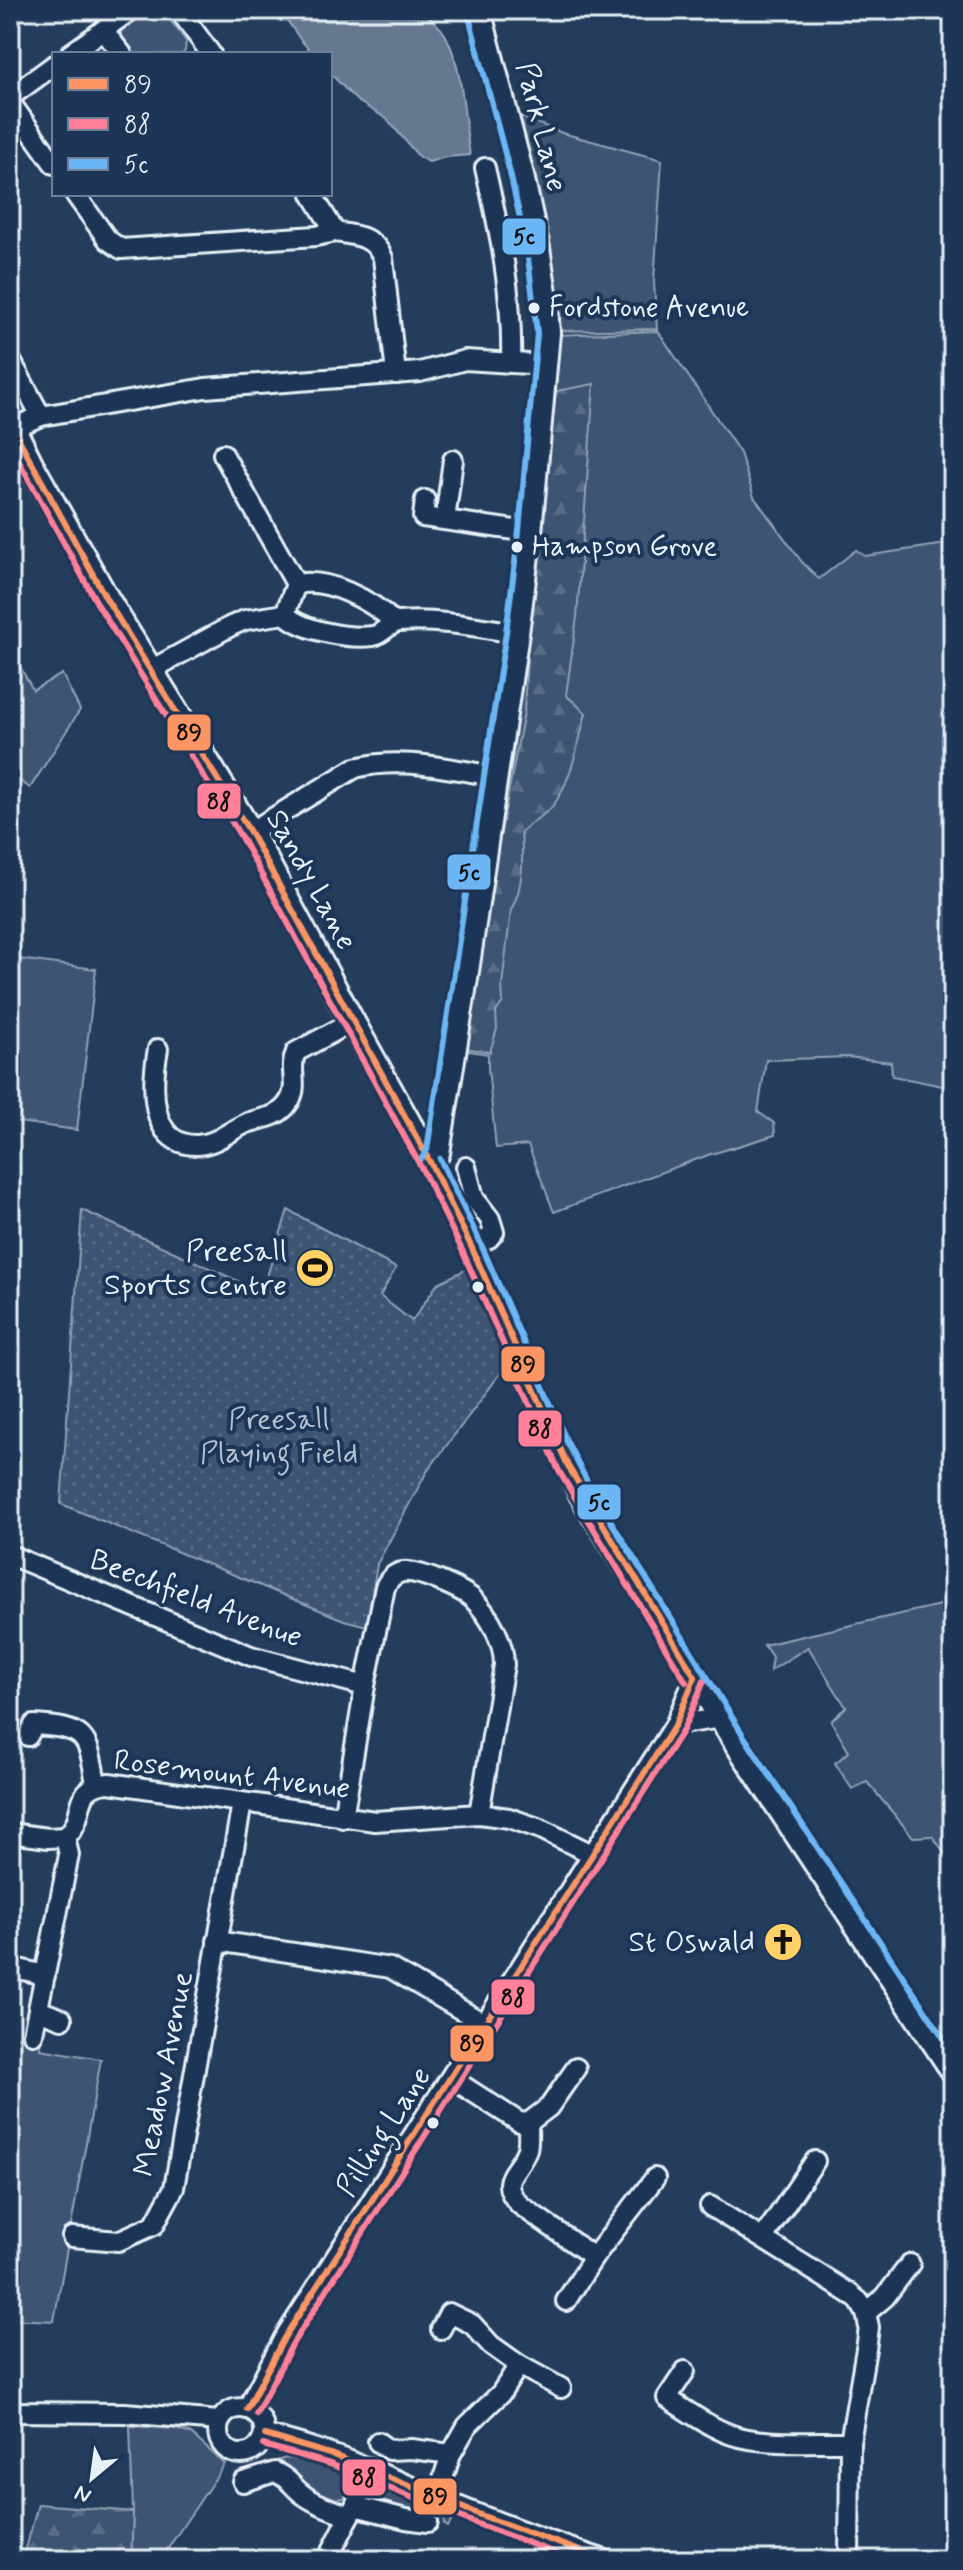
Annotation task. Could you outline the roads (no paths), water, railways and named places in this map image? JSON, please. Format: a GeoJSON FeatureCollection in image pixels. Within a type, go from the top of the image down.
{"type":"FeatureCollection","features":[{"type":"Feature","properties":{"kind":"main road","name":"Park Lane"},"geometry":{"type":"LineString","coordinates":[[431,1163],[437,1153],[516,633],[545,365],[546,313],[537,248],[478,10]]}},
{"type":"Feature","properties":{"kind":"main road","name":"Sandy Lane"},"geometry":{"type":"LineString","coordinates":[[11,425],[21,464],[250,832],[431,1163],[568,1466],[721,1718],[953,2070]]}},
{"type":"Feature","properties":{"kind":"main road"},"geometry":{"type":"LineString","coordinates":[[405,1119],[436,1106],[444,1107]]}},
{"type":"Feature","properties":{"kind":"street"},"geometry":{"type":"LineString","coordinates":[[73,52],[131,10]]}},
{"type":"Feature","properties":{"kind":"street"},"geometry":{"type":"LineString","coordinates":[[179,10],[203,51]]}},
{"type":"Feature","properties":{"kind":"street"},"geometry":{"type":"LineString","coordinates":[[103,30],[120,52]]}},
{"type":"Feature","properties":{"kind":"street"},"geometry":{"type":"LineString","coordinates":[[52,67],[10,100],[52,161]]}},
{"type":"Feature","properties":{"kind":"street"},"geometry":{"type":"LineString","coordinates":[[485,168],[507,274],[511,363]]}},
{"type":"Feature","properties":{"kind":"street"},"geometry":{"type":"LineString","coordinates":[[76,196],[108,240],[121,249],[316,236],[335,232],[370,239],[379,247],[383,258],[396,374]]}},
{"type":"Feature","properties":{"kind":"street"},"geometry":{"type":"LineString","coordinates":[[313,196],[335,232]]}},
{"type":"Feature","properties":{"kind":"street"},"geometry":{"type":"LineString","coordinates":[[10,359],[41,416]]}},
{"type":"Feature","properties":{"kind":"street"},"geometry":{"type":"LineString","coordinates":[[11,425],[41,416],[205,388],[436,370],[465,360],[545,365]]}},
{"type":"Feature","properties":{"kind":"street"},"geometry":{"type":"LineString","coordinates":[[223,454],[296,584],[285,614]]}},
{"type":"Feature","properties":{"kind":"street"},"geometry":{"type":"LineString","coordinates":[[445,520],[453,460]]}},
{"type":"Feature","properties":{"kind":"street"},"geometry":{"type":"LineString","coordinates":[[425,500],[423,517],[529,532]]}},
{"type":"Feature","properties":{"kind":"street"},"geometry":{"type":"LineString","coordinates":[[296,584],[305,582],[353,594],[369,601],[394,622],[441,622],[516,633]]}},
{"type":"Feature","properties":{"kind":"street"},"geometry":{"type":"LineString","coordinates":[[149,671],[245,620],[285,614]]}},
{"type":"Feature","properties":{"kind":"street"},"geometry":{"type":"LineString","coordinates":[[285,614],[305,627],[347,635],[374,636],[394,622]]}},
{"type":"Feature","properties":{"kind":"street"},"geometry":{"type":"LineString","coordinates":[[250,832],[355,768],[374,763],[413,764],[495,776]]}},
{"type":"Feature","properties":{"kind":"street"},"geometry":{"type":"LineString","coordinates":[[158,1049],[153,1081],[157,1112],[172,1136],[195,1145],[221,1139],[249,1122],[263,1120],[281,1111],[291,1099],[295,1085],[292,1064],[296,1052],[352,1022]]}},
{"type":"Feature","properties":{"kind":"street"},"geometry":{"type":"LineString","coordinates":[[466,1167],[477,1204],[494,1232],[489,1238],[471,1246]]}},
{"type":"Feature","properties":{"kind":"street","name":"Beechfield Avenue"},"geometry":{"type":"LineString","coordinates":[[10,1555],[251,1656],[365,1686]]}},
{"type":"Feature","properties":{"kind":"street"},"geometry":{"type":"LineString","coordinates":[[343,1818],[385,1587],[394,1575],[414,1572],[470,1596],[502,1642],[504,1665],[479,1814]]}},
{"type":"Feature","properties":{"kind":"street","name":"Pilling Lane"},"geometry":{"type":"LineString","coordinates":[[247,2409],[284,2338],[699,1683]]}},
{"type":"Feature","properties":{"kind":"street"},"geometry":{"type":"LineString","coordinates":[[675,1725],[721,1718]]}},
{"type":"Feature","properties":{"kind":"street"},"geometry":{"type":"LineString","coordinates":[[28,1736],[34,1725],[56,1726],[76,1732],[90,1749],[96,1784]]}},
{"type":"Feature","properties":{"kind":"street","name":"Rosemount Avenue"},"geometry":{"type":"LineString","coordinates":[[33,2034],[69,1855],[65,1837],[76,1824],[86,1790],[96,1784],[109,1783],[375,1821],[479,1814],[509,1818],[592,1854]]}},
{"type":"Feature","properties":{"kind":"street","name":"Meadow Avenue"},"geometry":{"type":"LineString","coordinates":[[72,2237],[118,2241],[154,2225],[174,2188],[242,1803]]}},
{"type":"Feature","properties":{"kind":"street"},"geometry":{"type":"LineString","coordinates":[[10,1833],[65,1837]]}},
{"type":"Feature","properties":{"kind":"street","name":"Meadow Avenue"},"geometry":{"type":"LineString","coordinates":[[217,1941],[390,1968],[485,2024]]}},
{"type":"Feature","properties":{"kind":"street"},"geometry":{"type":"LineString","coordinates":[[10,1967],[45,1975]]}},
{"type":"Feature","properties":{"kind":"street"},"geometry":{"type":"LineString","coordinates":[[38,2010],[62,2019]]}},
{"type":"Feature","properties":{"kind":"street"},"geometry":{"type":"LineString","coordinates":[[451,2078],[519,2122],[528,2123],[549,2107],[576,2068]]}},
{"type":"Feature","properties":{"kind":"street"},"geometry":{"type":"LineString","coordinates":[[528,2123],[527,2148],[509,2177],[511,2196],[594,2257]]}},
{"type":"Feature","properties":{"kind":"street"},"geometry":{"type":"LineString","coordinates":[[763,2238],[815,2161]]}},
{"type":"Feature","properties":{"kind":"street"},"geometry":{"type":"LineString","coordinates":[[566,2301],[594,2257],[655,2178]]}},
{"type":"Feature","properties":{"kind":"street"},"geometry":{"type":"LineString","coordinates":[[710,2206],[849,2293],[859,2301],[866,2313],[869,2327],[850,2442],[849,2560]]}},
{"type":"Feature","properties":{"kind":"street"},"geometry":{"type":"LineString","coordinates":[[866,2313],[885,2297],[910,2264]]}},
{"type":"Feature","properties":{"kind":"street"},"geometry":{"type":"LineString","coordinates":[[446,2314],[472,2324],[491,2345],[561,2388]]}},
{"type":"Feature","properties":{"kind":"street"},"geometry":{"type":"LineString","coordinates":[[437,2497],[451,2454],[467,2426],[501,2393],[519,2365]]}},
{"type":"Feature","properties":{"kind":"street"},"geometry":{"type":"LineString","coordinates":[[685,2371],[663,2404],[732,2435],[760,2440],[850,2442]]}},
{"type":"Feature","properties":{"kind":"street"},"geometry":{"type":"LineString","coordinates":[[235,2408],[247,2409],[260,2418],[265,2435],[250,2453],[234,2454],[222,2446],[219,2421],[235,2408]]}},
{"type":"Feature","properties":{"kind":"street"},"geometry":{"type":"LineString","coordinates":[[10,2412],[125,2413],[219,2421]]}},
{"type":"Feature","properties":{"kind":"street"},"geometry":{"type":"LineString","coordinates":[[265,2435],[292,2440],[368,2467],[516,2530],[605,2560]]}},
{"type":"Feature","properties":{"kind":"street"},"geometry":{"type":"LineString","coordinates":[[378,2442],[389,2450],[411,2449],[451,2454]]}},
{"type":"Feature","properties":{"kind":"street"},"geometry":{"type":"LineString","coordinates":[[327,2560],[352,2511],[368,2467]]}},
{"type":"Feature","properties":{"kind":"street"},"geometry":{"type":"LineString","coordinates":[[251,2484],[275,2472],[288,2478],[299,2492],[317,2503],[428,2522]]}},
{"type":"Feature","properties":{"kind":"place","name":"Fordstone Avenue"},"geometry":{"type":"Point","coordinates":[534,308]}},
{"type":"Feature","properties":{"kind":"place","name":"Hampson Grove"},"geometry":{"type":"Point","coordinates":[517,547]}},
{"type":"Feature","properties":{"kind":"place","name":"Preesall Sports Centre"},"geometry":{"type":"Point","coordinates":[315,1268]}},
{"type":"Feature","properties":{"kind":"place","name":"St Oswald"},"geometry":{"type":"Point","coordinates":[783,1942]}},
{"type":"Feature","properties":{"kind":"park label","name":"Preesall Playing Field"},"geometry":{"type":"Point","coordinates":[279,1436]}}]}
